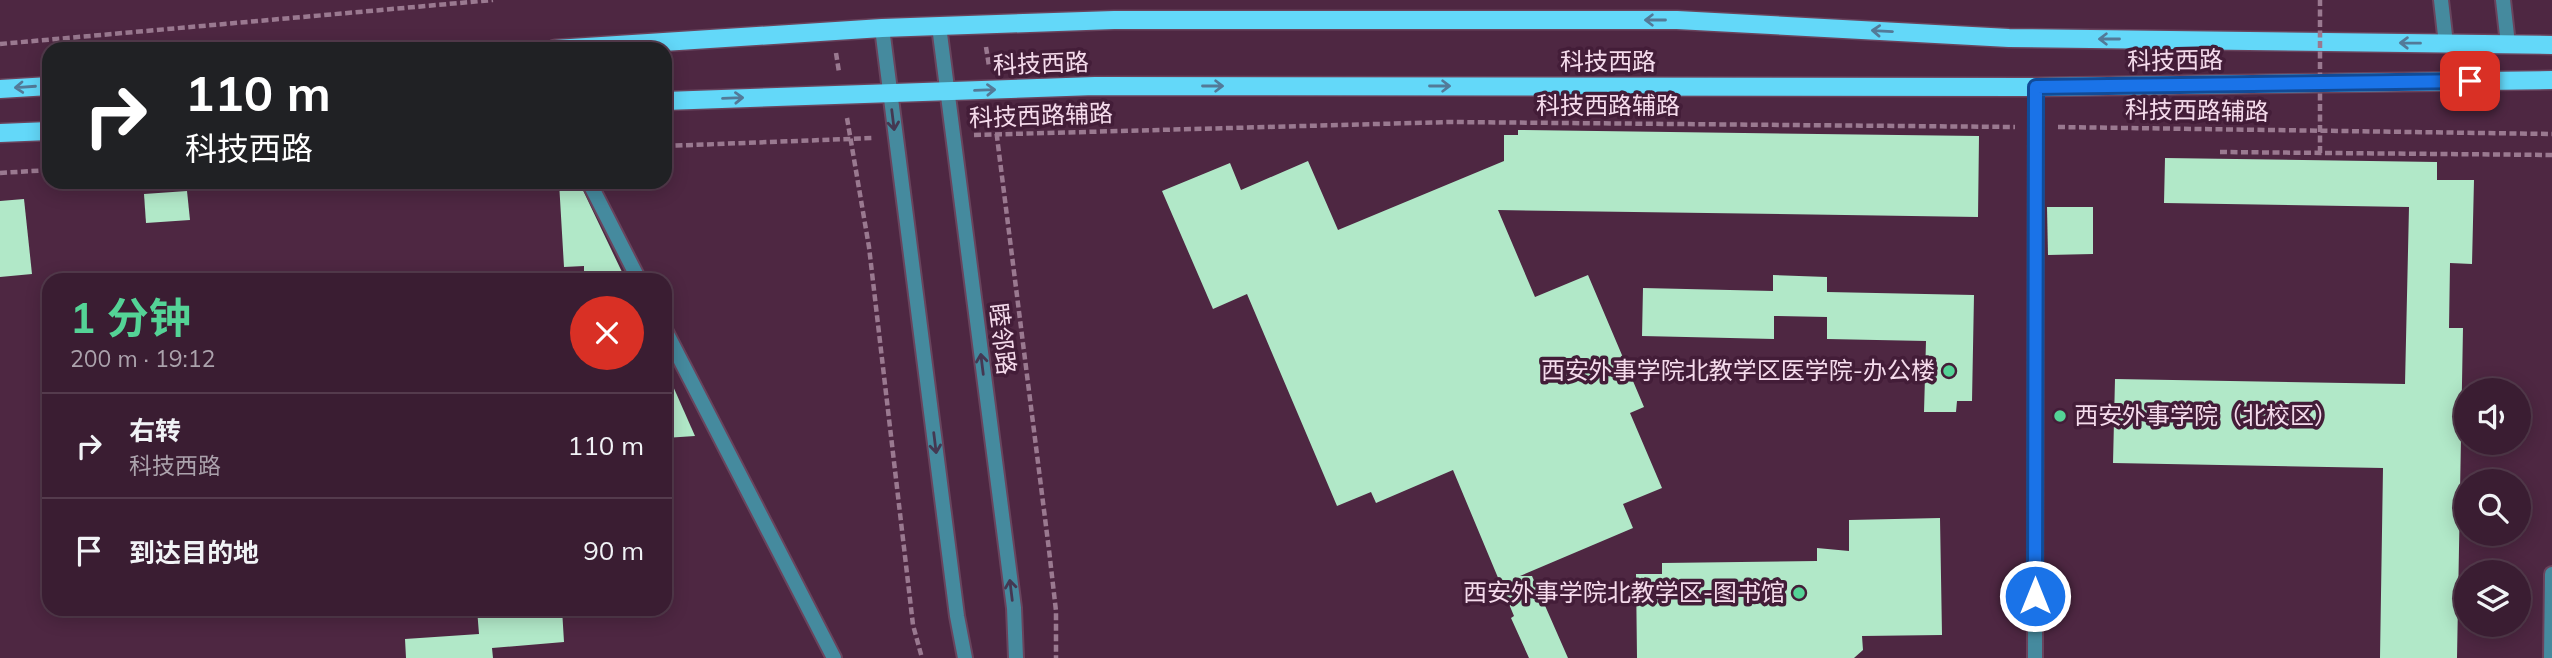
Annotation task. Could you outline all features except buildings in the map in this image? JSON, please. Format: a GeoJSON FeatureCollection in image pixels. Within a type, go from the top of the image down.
{"type":"FeatureCollection","features":[{"type":"Feature","properties":{"kind":"main road","name":"科技西路"},"geometry":{"type":"LineString","coordinates":[[663,42],[882,28],[1114,20],[1677,20],[2009,38],[2552,45]]}},
{"type":"Feature","properties":{"kind":"main road","name":"科技西路"},"geometry":{"type":"LineString","coordinates":[[672,101],[1095,86],[2036,87],[2552,80]]}},
{"type":"Feature","properties":{"kind":"main road"},"geometry":{"type":"LineString","coordinates":[[0,89],[42,86]]}},
{"type":"Feature","properties":{"kind":"main road"},"geometry":{"type":"LineString","coordinates":[[0,134],[42,131]]}},
{"type":"Feature","properties":{"kind":"street"},"geometry":{"type":"LineString","coordinates":[[2441,0],[2446,44]]}},
{"type":"Feature","properties":{"kind":"street"},"geometry":{"type":"LineString","coordinates":[[2503,0],[2508,44]]}},
{"type":"Feature","properties":{"kind":"street","name":"睦邻路"},"geometry":{"type":"LineString","coordinates":[[939,26],[1014,608],[1016,658]]}},
{"type":"Feature","properties":{"kind":"street"},"geometry":{"type":"LineString","coordinates":[[882,28],[957,617],[965,658]]}},
{"type":"Feature","properties":{"kind":"street"},"geometry":{"type":"LineString","coordinates":[[2035,658],[2036,87]]}},
{"type":"Feature","properties":{"kind":"street"},"geometry":{"type":"LineString","coordinates":[[593,189],[635,273]]}},
{"type":"Feature","properties":{"kind":"street"},"geometry":{"type":"LineString","coordinates":[[672,344],[834,658]]}},
{"type":"Feature","properties":{"kind":"street"},"geometry":{"type":"LineString","coordinates":[[2550,658],[2552,574]]}},
{"type":"Feature","properties":{"kind":"path"},"geometry":{"type":"LineString","coordinates":[[0,44],[494,0]]}},
{"type":"Feature","properties":{"kind":"path"},"geometry":{"type":"LineString","coordinates":[[2320,0],[2320,153]]}},
{"type":"Feature","properties":{"kind":"path"},"geometry":{"type":"LineString","coordinates":[[983,24],[1049,550],[1056,611],[1056,658]]}},
{"type":"Feature","properties":{"kind":"path"},"geometry":{"type":"LineString","coordinates":[[832,31],[869,247],[913,625],[922,658]]}},
{"type":"Feature","properties":{"kind":"path","name":"科技西路辅路"},"geometry":{"type":"LineString","coordinates":[[953,136],[1450,122],[2552,134]]}},
{"type":"Feature","properties":{"kind":"path"},"geometry":{"type":"LineString","coordinates":[[672,145],[896,138]]}},
{"type":"Feature","properties":{"kind":"path"},"geometry":{"type":"LineString","coordinates":[[2220,152],[2552,155]]}},
{"type":"Feature","properties":{"kind":"path"},"geometry":{"type":"LineString","coordinates":[[0,173],[42,170]]}},
{"type":"Feature","properties":{"kind":"place","name":"西安外事学院北教学区医学院-办公楼"},"geometry":{"type":"Point","coordinates":[1949,371]}},
{"type":"Feature","properties":{"kind":"place","name":"西安外事学院（北校区）"},"geometry":{"type":"Point","coordinates":[2060,416]}},
{"type":"Feature","properties":{"kind":"place","name":"西安外事学院北教学区-图书馆"},"geometry":{"type":"Point","coordinates":[1799,593]}},
{"type":"Feature","properties":{"kind":"route"},"geometry":{"type":"LineString","coordinates":[[2035,596],[2036,87],[2470,81]]}}]}
